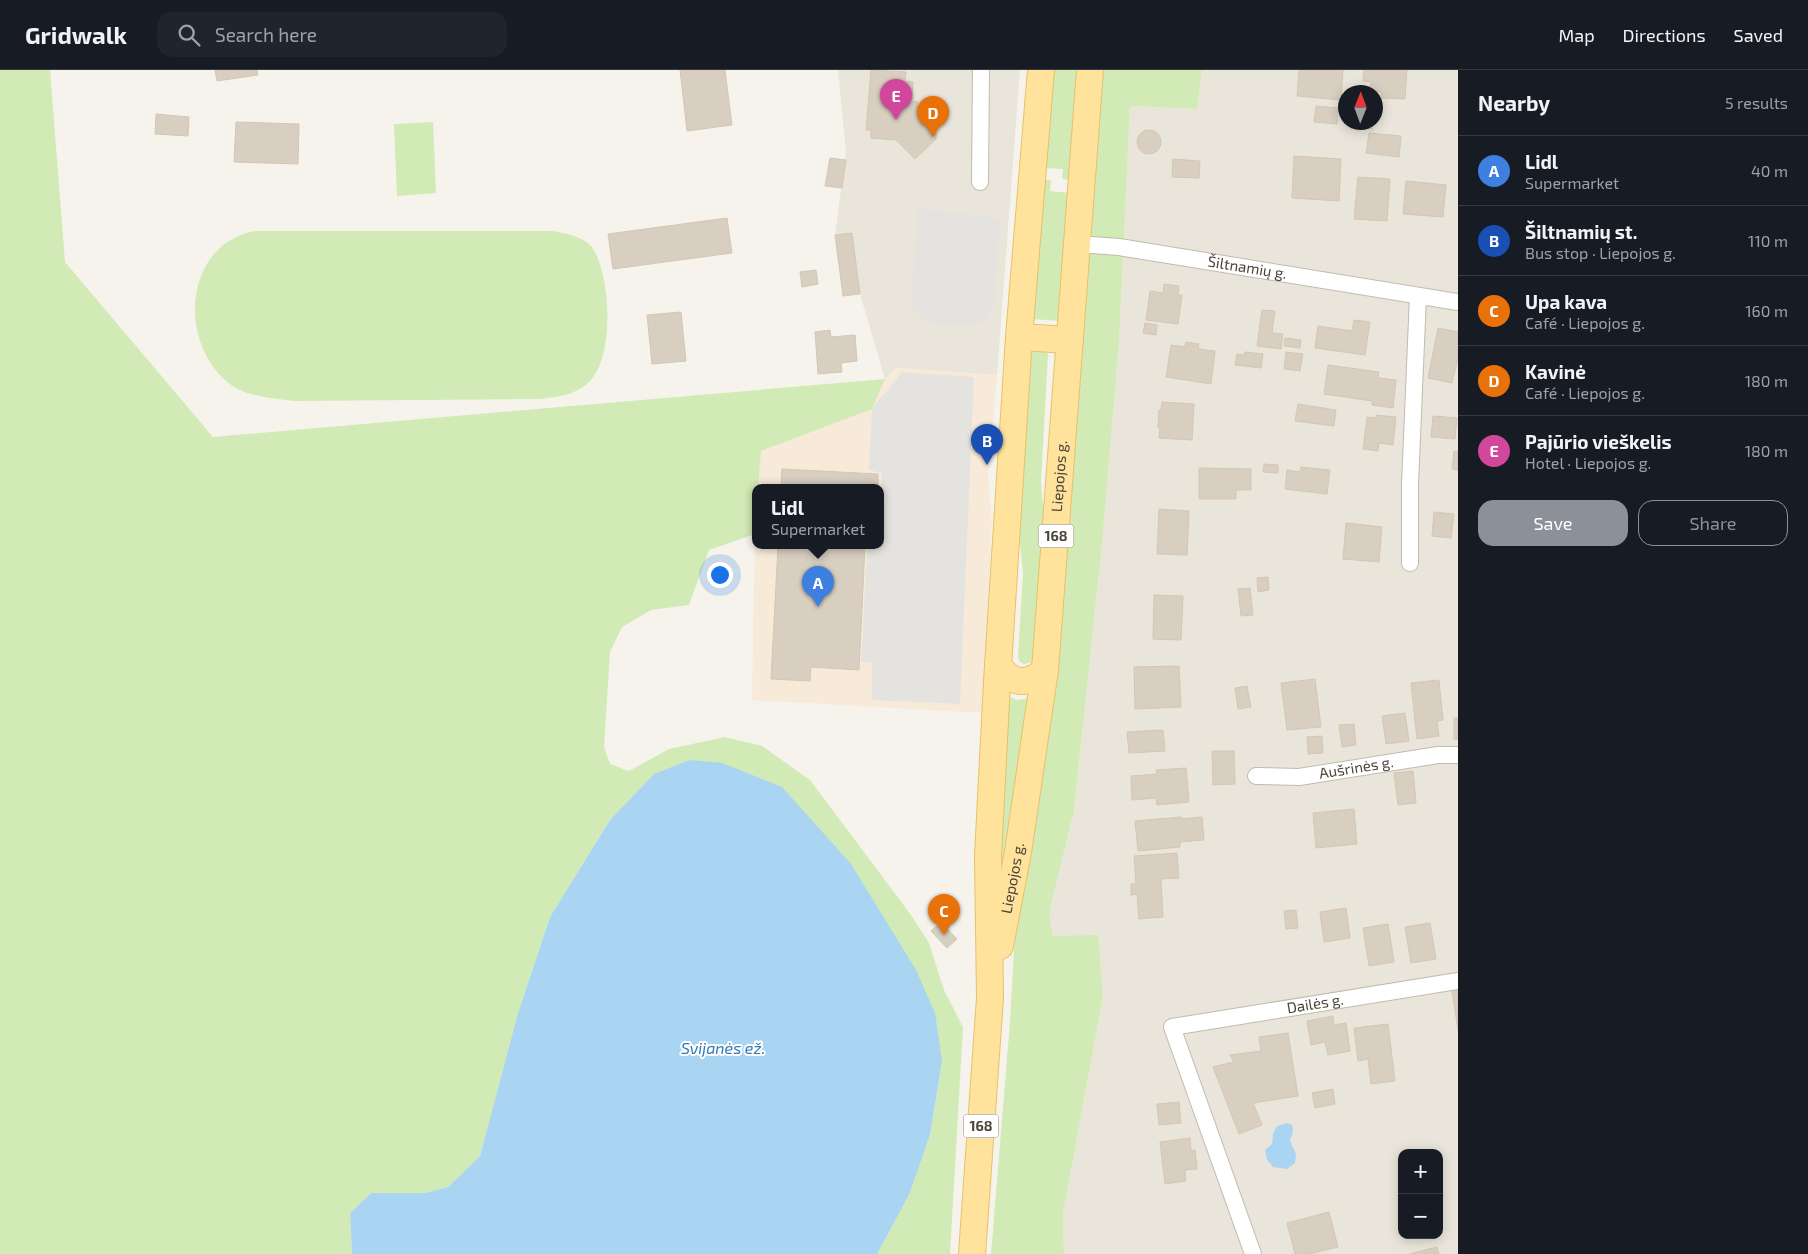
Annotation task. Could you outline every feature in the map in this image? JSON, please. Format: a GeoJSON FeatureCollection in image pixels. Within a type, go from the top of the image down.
{"type":"FeatureCollection","features":[{"type":"Feature","properties":{"kind":"main road","name":"Liepojos g."},"geometry":{"type":"LineString","coordinates":[[972,1254],[990,998],[988,856],[998,665],[1019,337],[1041,70]]}},
{"type":"Feature","properties":{"kind":"main road","name":"Liepojos g."},"geometry":{"type":"LineString","coordinates":[[990,998],[1018,852],[1045,670],[1090,70]]}},
{"type":"Feature","properties":{"kind":"main road"},"geometry":{"type":"LineString","coordinates":[[1019,337],[1070,340]]}},
{"type":"Feature","properties":{"kind":"main road"},"geometry":{"type":"LineString","coordinates":[[998,665],[1005,675],[1015,680],[1026,681],[1037,677],[1045,670]]}},
{"type":"Feature","properties":{"kind":"street"},"geometry":{"type":"LineString","coordinates":[[980,182],[981,70]]}},
{"type":"Feature","properties":{"kind":"street","name":"Šiltnamių g."},"geometry":{"type":"LineString","coordinates":[[1078,244],[1119,247],[1458,302]]}},
{"type":"Feature","properties":{"kind":"street"},"geometry":{"type":"LineString","coordinates":[[1410,564],[1410,484],[1418,296]]}},
{"type":"Feature","properties":{"kind":"street","name":"Aušrinės g."},"geometry":{"type":"LineString","coordinates":[[1256,776],[1299,777],[1438,755],[1458,755]]}},
{"type":"Feature","properties":{"kind":"street","name":"Dailės g."},"geometry":{"type":"LineString","coordinates":[[1253,1254],[1172,1027],[1458,981]]}},
{"type":"Feature","properties":{"kind":"shaded area"},"geometry":{"type":"Polygon","coordinates":[[[838,70],[1020,70],[997,375],[896,368],[885,379],[860,294],[852,233],[835,235],[846,152],[838,70]]]}},
{"type":"Feature","properties":{"kind":"shaded area"},"geometry":{"type":"Polygon","coordinates":[[[1202,70],[1458,70],[1458,1254],[1064,1254],[1063,1214],[1103,996],[1053,936],[1049,913],[1074,811],[1102,544],[1119,343],[1130,106],[1197,109],[1202,70]]]}},
{"type":"Feature","properties":{"kind":"shaded area"},"geometry":{"type":"Polygon","coordinates":[[[918,208],[1000,219],[993,310],[978,326],[931,324],[911,308],[918,208]]]}},
{"type":"Feature","properties":{"kind":"shaded area"},"geometry":{"type":"Polygon","coordinates":[[[896,368],[997,375],[988,479],[992,521],[983,713],[752,700],[755,549],[884,549],[884,484],[758,484],[760,451],[872,409],[885,379],[896,368]]]}},
{"type":"Feature","properties":{"kind":"shaded area"},"geometry":{"type":"Polygon","coordinates":[[[902,372],[974,377],[960,704],[872,700],[872,663],[861,661],[867,549],[884,549],[884,484],[882,484],[882,473],[869,470],[872,409],[902,372]]]}},
{"type":"Feature","properties":{"kind":"green space"},"geometry":{"type":"Polygon","coordinates":[[[0,70],[50,70],[65,262],[213,437],[885,379],[872,409],[761,451],[758,484],[752,484],[752,535],[709,550],[689,605],[651,610],[622,627],[610,652],[604,747],[610,764],[629,771],[669,749],[725,737],[762,746],[810,780],[911,915],[929,943],[944,990],[963,1027],[950,1254],[877,1254],[909,1195],[930,1135],[942,1061],[654,774],[610,820],[550,917],[518,1013],[480,1156],[448,1187],[426,1193],[371,1193],[350,1213],[352,1254],[0,1254],[0,70]]]}},
{"type":"Feature","properties":{"kind":"green space"},"geometry":{"type":"Polygon","coordinates":[[[1050,70],[1079,70],[1071,180],[1062,179],[1063,169],[1043,168],[1050,70]]]}},
{"type":"Feature","properties":{"kind":"green space"},"geometry":{"type":"Polygon","coordinates":[[[1102,70],[1202,70],[1197,109],[1130,106],[1119,343],[1102,544],[1074,811],[1049,913],[1053,936],[1098,935],[1103,996],[1063,1214],[1064,1254],[991,1254],[1014,950],[1020,906],[1102,70]]]}},
{"type":"Feature","properties":{"kind":"green space"},"geometry":{"type":"Polygon","coordinates":[[[433,122],[436,193],[397,196],[394,124],[433,122]]]}},
{"type":"Feature","properties":{"kind":"green space"},"geometry":{"type":"Polygon","coordinates":[[[1042,179],[1051,180],[1050,191],[1070,193],[1061,321],[1032,319],[1042,179]]]}},
{"type":"Feature","properties":{"kind":"green space"},"geometry":{"type":"Polygon","coordinates":[[[255,231],[554,231],[584,240],[592,247],[598,260],[606,295],[606,336],[603,354],[597,370],[589,382],[578,390],[560,396],[540,399],[294,401],[258,396],[240,390],[225,380],[210,362],[200,341],[195,318],[196,295],[202,273],[214,254],[232,239],[255,231]]]}},
{"type":"Feature","properties":{"kind":"green space"},"geometry":{"type":"Polygon","coordinates":[[[1036,349],[1045,351],[1048,354],[1041,482],[1045,532],[1033,662],[1024,664],[1019,661],[1018,656],[1023,574],[1019,532],[1029,355],[1036,349]]]}},
{"type":"Feature","properties":{"kind":"green space"},"geometry":{"type":"Polygon","coordinates":[[[1005,695],[1017,700],[1029,698],[1003,871],[1000,878],[1005,695]]]}},
{"type":"Feature","properties":{"kind":"water","name":"Svijanės ež."},"geometry":{"type":"Polygon","coordinates":[[[690,760],[722,763],[782,787],[851,864],[916,970],[935,1013],[942,1061],[930,1135],[909,1195],[877,1254],[352,1254],[350,1213],[371,1193],[426,1193],[448,1187],[480,1156],[518,1013],[550,917],[610,820],[654,774],[690,760]]]}},
{"type":"Feature","properties":{"kind":"water"},"geometry":{"type":"Polygon","coordinates":[[[1288,1123],[1293,1127],[1290,1141],[1296,1154],[1295,1163],[1287,1169],[1273,1167],[1267,1160],[1265,1150],[1272,1144],[1273,1134],[1277,1126],[1288,1123]]]}},
{"type":"Feature","properties":{"kind":"building"},"geometry":{"type":"Polygon","coordinates":[[[215,70],[257,70],[258,75],[217,81],[215,70]]]}},
{"type":"Feature","properties":{"kind":"building"},"geometry":{"type":"Polygon","coordinates":[[[680,70],[725,70],[732,125],[687,131],[680,70]]]}},
{"type":"Feature","properties":{"kind":"building"},"geometry":{"type":"Polygon","coordinates":[[[871,70],[906,72],[905,81],[913,82],[912,101],[918,102],[917,110],[936,133],[936,139],[915,159],[896,140],[871,138],[871,130],[866,130],[871,70]]]}},
{"type":"Feature","properties":{"kind":"building"},"geometry":{"type":"Polygon","coordinates":[[[1299,70],[1343,70],[1342,85],[1338,85],[1338,100],[1297,96],[1299,70]]]}},
{"type":"Feature","properties":{"kind":"building"},"geometry":{"type":"Polygon","coordinates":[[[1364,70],[1407,70],[1405,99],[1383,98],[1383,85],[1371,85],[1371,82],[1363,81],[1364,70]]]}},
{"type":"Feature","properties":{"kind":"building"},"geometry":{"type":"Polygon","coordinates":[[[1316,106],[1338,108],[1337,124],[1314,122],[1316,106]]]}},
{"type":"Feature","properties":{"kind":"building"},"geometry":{"type":"Polygon","coordinates":[[[156,114],[189,117],[188,136],[155,134],[156,114]]]}},
{"type":"Feature","properties":{"kind":"building"},"geometry":{"type":"Polygon","coordinates":[[[236,122],[299,124],[298,164],[234,162],[236,122]]]}},
{"type":"Feature","properties":{"kind":"building"},"geometry":{"type":"Polygon","coordinates":[[[1149,130],[1157,134],[1161,142],[1157,150],[1149,154],[1141,150],[1137,142],[1141,134],[1149,130]]]}},
{"type":"Feature","properties":{"kind":"building"},"geometry":{"type":"Polygon","coordinates":[[[1369,133],[1401,136],[1399,157],[1366,153],[1369,133]]]}},
{"type":"Feature","properties":{"kind":"building"},"geometry":{"type":"Polygon","coordinates":[[[1294,156],[1341,159],[1339,201],[1292,198],[1294,156]]]}},
{"type":"Feature","properties":{"kind":"building"},"geometry":{"type":"Polygon","coordinates":[[[830,158],[846,160],[842,188],[825,186],[830,158]]]}},
{"type":"Feature","properties":{"kind":"building"},"geometry":{"type":"Polygon","coordinates":[[[1173,159],[1200,161],[1199,178],[1172,177],[1173,159]]]}},
{"type":"Feature","properties":{"kind":"building"},"geometry":{"type":"Polygon","coordinates":[[[1358,177],[1390,179],[1387,221],[1354,219],[1358,177]]]}},
{"type":"Feature","properties":{"kind":"building"},"geometry":{"type":"Polygon","coordinates":[[[1406,181],[1446,185],[1443,217],[1403,214],[1406,181]]]}},
{"type":"Feature","properties":{"kind":"building"},"geometry":{"type":"Polygon","coordinates":[[[727,218],[732,253],[613,269],[608,234],[727,218]]]}},
{"type":"Feature","properties":{"kind":"building"},"geometry":{"type":"Polygon","coordinates":[[[852,233],[860,294],[843,296],[835,235],[852,233]]]}},
{"type":"Feature","properties":{"kind":"building"},"geometry":{"type":"Polygon","coordinates":[[[816,270],[818,284],[802,287],[800,272],[816,270]]]}},
{"type":"Feature","properties":{"kind":"building"},"geometry":{"type":"Polygon","coordinates":[[[1164,284],[1179,286],[1178,295],[1182,295],[1178,324],[1146,320],[1150,291],[1163,293],[1164,284]]]}},
{"type":"Feature","properties":{"kind":"building"},"geometry":{"type":"Polygon","coordinates":[[[1262,310],[1275,311],[1272,333],[1283,334],[1281,349],[1257,346],[1262,310]]]}},
{"type":"Feature","properties":{"kind":"building"},"geometry":{"type":"Polygon","coordinates":[[[681,312],[686,361],[652,364],[647,315],[681,312]]]}},
{"type":"Feature","properties":{"kind":"building"},"geometry":{"type":"Polygon","coordinates":[[[1354,320],[1370,322],[1365,355],[1315,348],[1318,326],[1352,331],[1354,320]]]}},
{"type":"Feature","properties":{"kind":"building"},"geometry":{"type":"Polygon","coordinates":[[[1145,323],[1157,325],[1156,335],[1143,333],[1145,323]]]}},
{"type":"Feature","properties":{"kind":"building"},"geometry":{"type":"Polygon","coordinates":[[[1438,328],[1458,332],[1458,359],[1452,383],[1428,378],[1438,328]]]}},
{"type":"Feature","properties":{"kind":"building"},"geometry":{"type":"Polygon","coordinates":[[[830,330],[831,337],[855,335],[857,361],[841,363],[842,372],[818,374],[815,332],[830,330]]]}},
{"type":"Feature","properties":{"kind":"building"},"geometry":{"type":"Polygon","coordinates":[[[1285,338],[1301,340],[1300,348],[1284,346],[1285,338]]]}},
{"type":"Feature","properties":{"kind":"building"},"geometry":{"type":"Polygon","coordinates":[[[1186,342],[1199,344],[1198,349],[1215,351],[1211,384],[1166,377],[1171,345],[1185,347],[1186,342]]]}},
{"type":"Feature","properties":{"kind":"building"},"geometry":{"type":"Polygon","coordinates":[[[1245,352],[1263,354],[1261,368],[1235,365],[1237,354],[1244,355],[1245,352]]]}},
{"type":"Feature","properties":{"kind":"building"},"geometry":{"type":"Polygon","coordinates":[[[1286,352],[1303,354],[1300,371],[1284,369],[1286,352]]]}},
{"type":"Feature","properties":{"kind":"building"},"geometry":{"type":"Polygon","coordinates":[[[1328,365],[1379,372],[1378,378],[1396,380],[1393,408],[1372,405],[1372,401],[1324,394],[1328,365]]]}},
{"type":"Feature","properties":{"kind":"building"},"geometry":{"type":"Polygon","coordinates":[[[1162,402],[1194,404],[1192,440],[1159,438],[1159,410],[1161,410],[1162,402]]]}},
{"type":"Feature","properties":{"kind":"building"},"geometry":{"type":"Polygon","coordinates":[[[1298,404],[1336,410],[1334,426],[1295,421],[1298,404]]]}},
{"type":"Feature","properties":{"kind":"building"},"geometry":{"type":"Polygon","coordinates":[[[1376,415],[1396,417],[1393,445],[1379,443],[1378,451],[1363,449],[1367,417],[1376,418],[1376,415]]]}},
{"type":"Feature","properties":{"kind":"building"},"geometry":{"type":"Polygon","coordinates":[[[1433,416],[1457,418],[1455,439],[1431,437],[1433,416]]]}},
{"type":"Feature","properties":{"kind":"building"},"geometry":{"type":"Polygon","coordinates":[[[1454,451],[1458,452],[1458,470],[1452,469],[1454,451]]]}},
{"type":"Feature","properties":{"kind":"building"},"geometry":{"type":"Polygon","coordinates":[[[1264,464],[1278,465],[1278,473],[1263,472],[1264,464]]]}},
{"type":"Feature","properties":{"kind":"building"},"geometry":{"type":"Polygon","coordinates":[[[1301,467],[1330,470],[1327,494],[1285,489],[1287,470],[1300,472],[1301,467]]]}},
{"type":"Feature","properties":{"kind":"building"},"geometry":{"type":"Polygon","coordinates":[[[1199,468],[1251,469],[1251,490],[1236,490],[1236,499],[1199,499],[1199,468]]]}},
{"type":"Feature","properties":{"kind":"building"},"geometry":{"type":"Polygon","coordinates":[[[782,469],[878,474],[878,484],[781,484],[782,469]]]}},
{"type":"Feature","properties":{"kind":"building"},"geometry":{"type":"Polygon","coordinates":[[[1159,509],[1189,511],[1187,555],[1157,554],[1159,509]]]}},
{"type":"Feature","properties":{"kind":"building"},"geometry":{"type":"Polygon","coordinates":[[[1434,512],[1454,514],[1451,538],[1432,536],[1434,512]]]}},
{"type":"Feature","properties":{"kind":"building"},"geometry":{"type":"Polygon","coordinates":[[[1346,523],[1382,527],[1379,562],[1343,559],[1346,523]]]}},
{"type":"Feature","properties":{"kind":"building"},"geometry":{"type":"Polygon","coordinates":[[[778,549],[865,549],[859,670],[811,667],[810,681],[771,679],[778,549]]]}},
{"type":"Feature","properties":{"kind":"building"},"geometry":{"type":"Polygon","coordinates":[[[1268,577],[1269,590],[1258,592],[1257,578],[1268,577]]]}},
{"type":"Feature","properties":{"kind":"building"},"geometry":{"type":"Polygon","coordinates":[[[1250,588],[1253,615],[1241,616],[1238,589],[1250,588]]]}},
{"type":"Feature","properties":{"kind":"building"},"geometry":{"type":"Polygon","coordinates":[[[1154,595],[1183,596],[1181,640],[1153,639],[1154,595]]]}},
{"type":"Feature","properties":{"kind":"building"},"geometry":{"type":"Polygon","coordinates":[[[1179,666],[1181,707],[1135,709],[1134,667],[1179,666]]]}},
{"type":"Feature","properties":{"kind":"building"},"geometry":{"type":"Polygon","coordinates":[[[1315,679],[1321,727],[1287,730],[1281,683],[1315,679]]]}},
{"type":"Feature","properties":{"kind":"building"},"geometry":{"type":"Polygon","coordinates":[[[1439,680],[1443,720],[1437,721],[1439,736],[1417,739],[1411,683],[1439,680]]]}},
{"type":"Feature","properties":{"kind":"building"},"geometry":{"type":"Polygon","coordinates":[[[1247,686],[1251,707],[1238,709],[1235,688],[1247,686]]]}},
{"type":"Feature","properties":{"kind":"building"},"geometry":{"type":"Polygon","coordinates":[[[1405,713],[1409,741],[1386,744],[1382,716],[1405,713]]]}},
{"type":"Feature","properties":{"kind":"building"},"geometry":{"type":"Polygon","coordinates":[[[1454,718],[1458,718],[1458,739],[1454,739],[1454,718]]]}},
{"type":"Feature","properties":{"kind":"building"},"geometry":{"type":"Polygon","coordinates":[[[1354,724],[1356,745],[1342,747],[1339,725],[1354,724]]]}},
{"type":"Feature","properties":{"kind":"building"},"geometry":{"type":"Polygon","coordinates":[[[1163,730],[1165,751],[1129,753],[1127,732],[1163,730]]]}},
{"type":"Feature","properties":{"kind":"building"},"geometry":{"type":"Polygon","coordinates":[[[1322,736],[1323,753],[1308,754],[1307,737],[1322,736]]]}},
{"type":"Feature","properties":{"kind":"building"},"geometry":{"type":"Polygon","coordinates":[[[1212,751],[1234,751],[1235,784],[1213,785],[1212,751]]]}},
{"type":"Feature","properties":{"kind":"building"},"geometry":{"type":"Polygon","coordinates":[[[1186,768],[1189,802],[1157,805],[1156,798],[1132,800],[1131,776],[1157,774],[1156,770],[1186,768]]]}},
{"type":"Feature","properties":{"kind":"building"},"geometry":{"type":"Polygon","coordinates":[[[1413,771],[1416,803],[1398,805],[1394,773],[1413,771]]]}},
{"type":"Feature","properties":{"kind":"building"},"geometry":{"type":"Polygon","coordinates":[[[1354,809],[1357,844],[1316,848],[1313,813],[1354,809]]]}},
{"type":"Feature","properties":{"kind":"building"},"geometry":{"type":"Polygon","coordinates":[[[1181,817],[1181,819],[1202,817],[1204,840],[1180,842],[1180,847],[1138,851],[1135,821],[1181,817]]]}},
{"type":"Feature","properties":{"kind":"building"},"geometry":{"type":"Polygon","coordinates":[[[1177,853],[1179,878],[1161,879],[1163,917],[1139,919],[1137,894],[1131,895],[1131,884],[1136,884],[1134,856],[1177,853]]]}},
{"type":"Feature","properties":{"kind":"building"},"geometry":{"type":"Polygon","coordinates":[[[1346,908],[1350,938],[1324,942],[1320,912],[1346,908]]]}},
{"type":"Feature","properties":{"kind":"building"},"geometry":{"type":"Polygon","coordinates":[[[1296,910],[1298,928],[1286,929],[1284,911],[1296,910]]]}},
{"type":"Feature","properties":{"kind":"building"},"geometry":{"type":"Polygon","coordinates":[[[941,922],[957,939],[947,948],[931,931],[941,922]]]}},
{"type":"Feature","properties":{"kind":"building"},"geometry":{"type":"Polygon","coordinates":[[[1430,923],[1436,959],[1411,963],[1405,927],[1430,923]]]}},
{"type":"Feature","properties":{"kind":"building"},"geometry":{"type":"Polygon","coordinates":[[[1388,924],[1394,962],[1369,966],[1363,928],[1388,924]]]}},
{"type":"Feature","properties":{"kind":"building"},"geometry":{"type":"Polygon","coordinates":[[[1458,990],[1458,1030],[1452,991],[1458,990]]]}},
{"type":"Feature","properties":{"kind":"building"},"geometry":{"type":"Polygon","coordinates":[[[1333,1016],[1334,1025],[1346,1023],[1350,1051],[1328,1055],[1325,1042],[1311,1045],[1307,1021],[1333,1016]]]}},
{"type":"Feature","properties":{"kind":"building"},"geometry":{"type":"Polygon","coordinates":[[[1388,1024],[1395,1081],[1371,1084],[1368,1059],[1358,1061],[1354,1028],[1388,1024]]]}},
{"type":"Feature","properties":{"kind":"building"},"geometry":{"type":"Polygon","coordinates":[[[1288,1033],[1298,1096],[1253,1103],[1262,1125],[1239,1134],[1213,1067],[1234,1062],[1230,1055],[1261,1051],[1259,1037],[1288,1033]]]}},
{"type":"Feature","properties":{"kind":"building"},"geometry":{"type":"Polygon","coordinates":[[[1333,1089],[1335,1104],[1315,1108],[1312,1093],[1333,1089]]]}},
{"type":"Feature","properties":{"kind":"building"},"geometry":{"type":"Polygon","coordinates":[[[1179,1102],[1181,1123],[1159,1125],[1157,1104],[1179,1102]]]}},
{"type":"Feature","properties":{"kind":"building"},"geometry":{"type":"Polygon","coordinates":[[[1190,1138],[1191,1151],[1195,1150],[1197,1169],[1185,1170],[1186,1181],[1165,1184],[1160,1142],[1190,1138]]]}},
{"type":"Feature","properties":{"kind":"building"},"geometry":{"type":"Polygon","coordinates":[[[1329,1212],[1338,1247],[1309,1254],[1295,1254],[1287,1223],[1329,1212]]]}},
{"type":"Feature","properties":{"kind":"building"},"geometry":{"type":"Polygon","coordinates":[[[1437,1247],[1439,1254],[1409,1254],[1437,1247]]]}},
{"type":"Feature","properties":{"kind":"place","name":"Pajūrio vieškelis"},"geometry":{"type":"Point","coordinates":[896,120]}},
{"type":"Feature","properties":{"kind":"place","name":"Kavinė"},"geometry":{"type":"Point","coordinates":[933,137]}},
{"type":"Feature","properties":{"kind":"place","name":"Šiltnamių st."},"geometry":{"type":"Point","coordinates":[987,465]}},
{"type":"Feature","properties":{"kind":"place","name":"Lidl"},"geometry":{"type":"Point","coordinates":[818,607]}},
{"type":"Feature","properties":{"kind":"place","name":"Upa kava"},"geometry":{"type":"Point","coordinates":[944,935]}}]}
